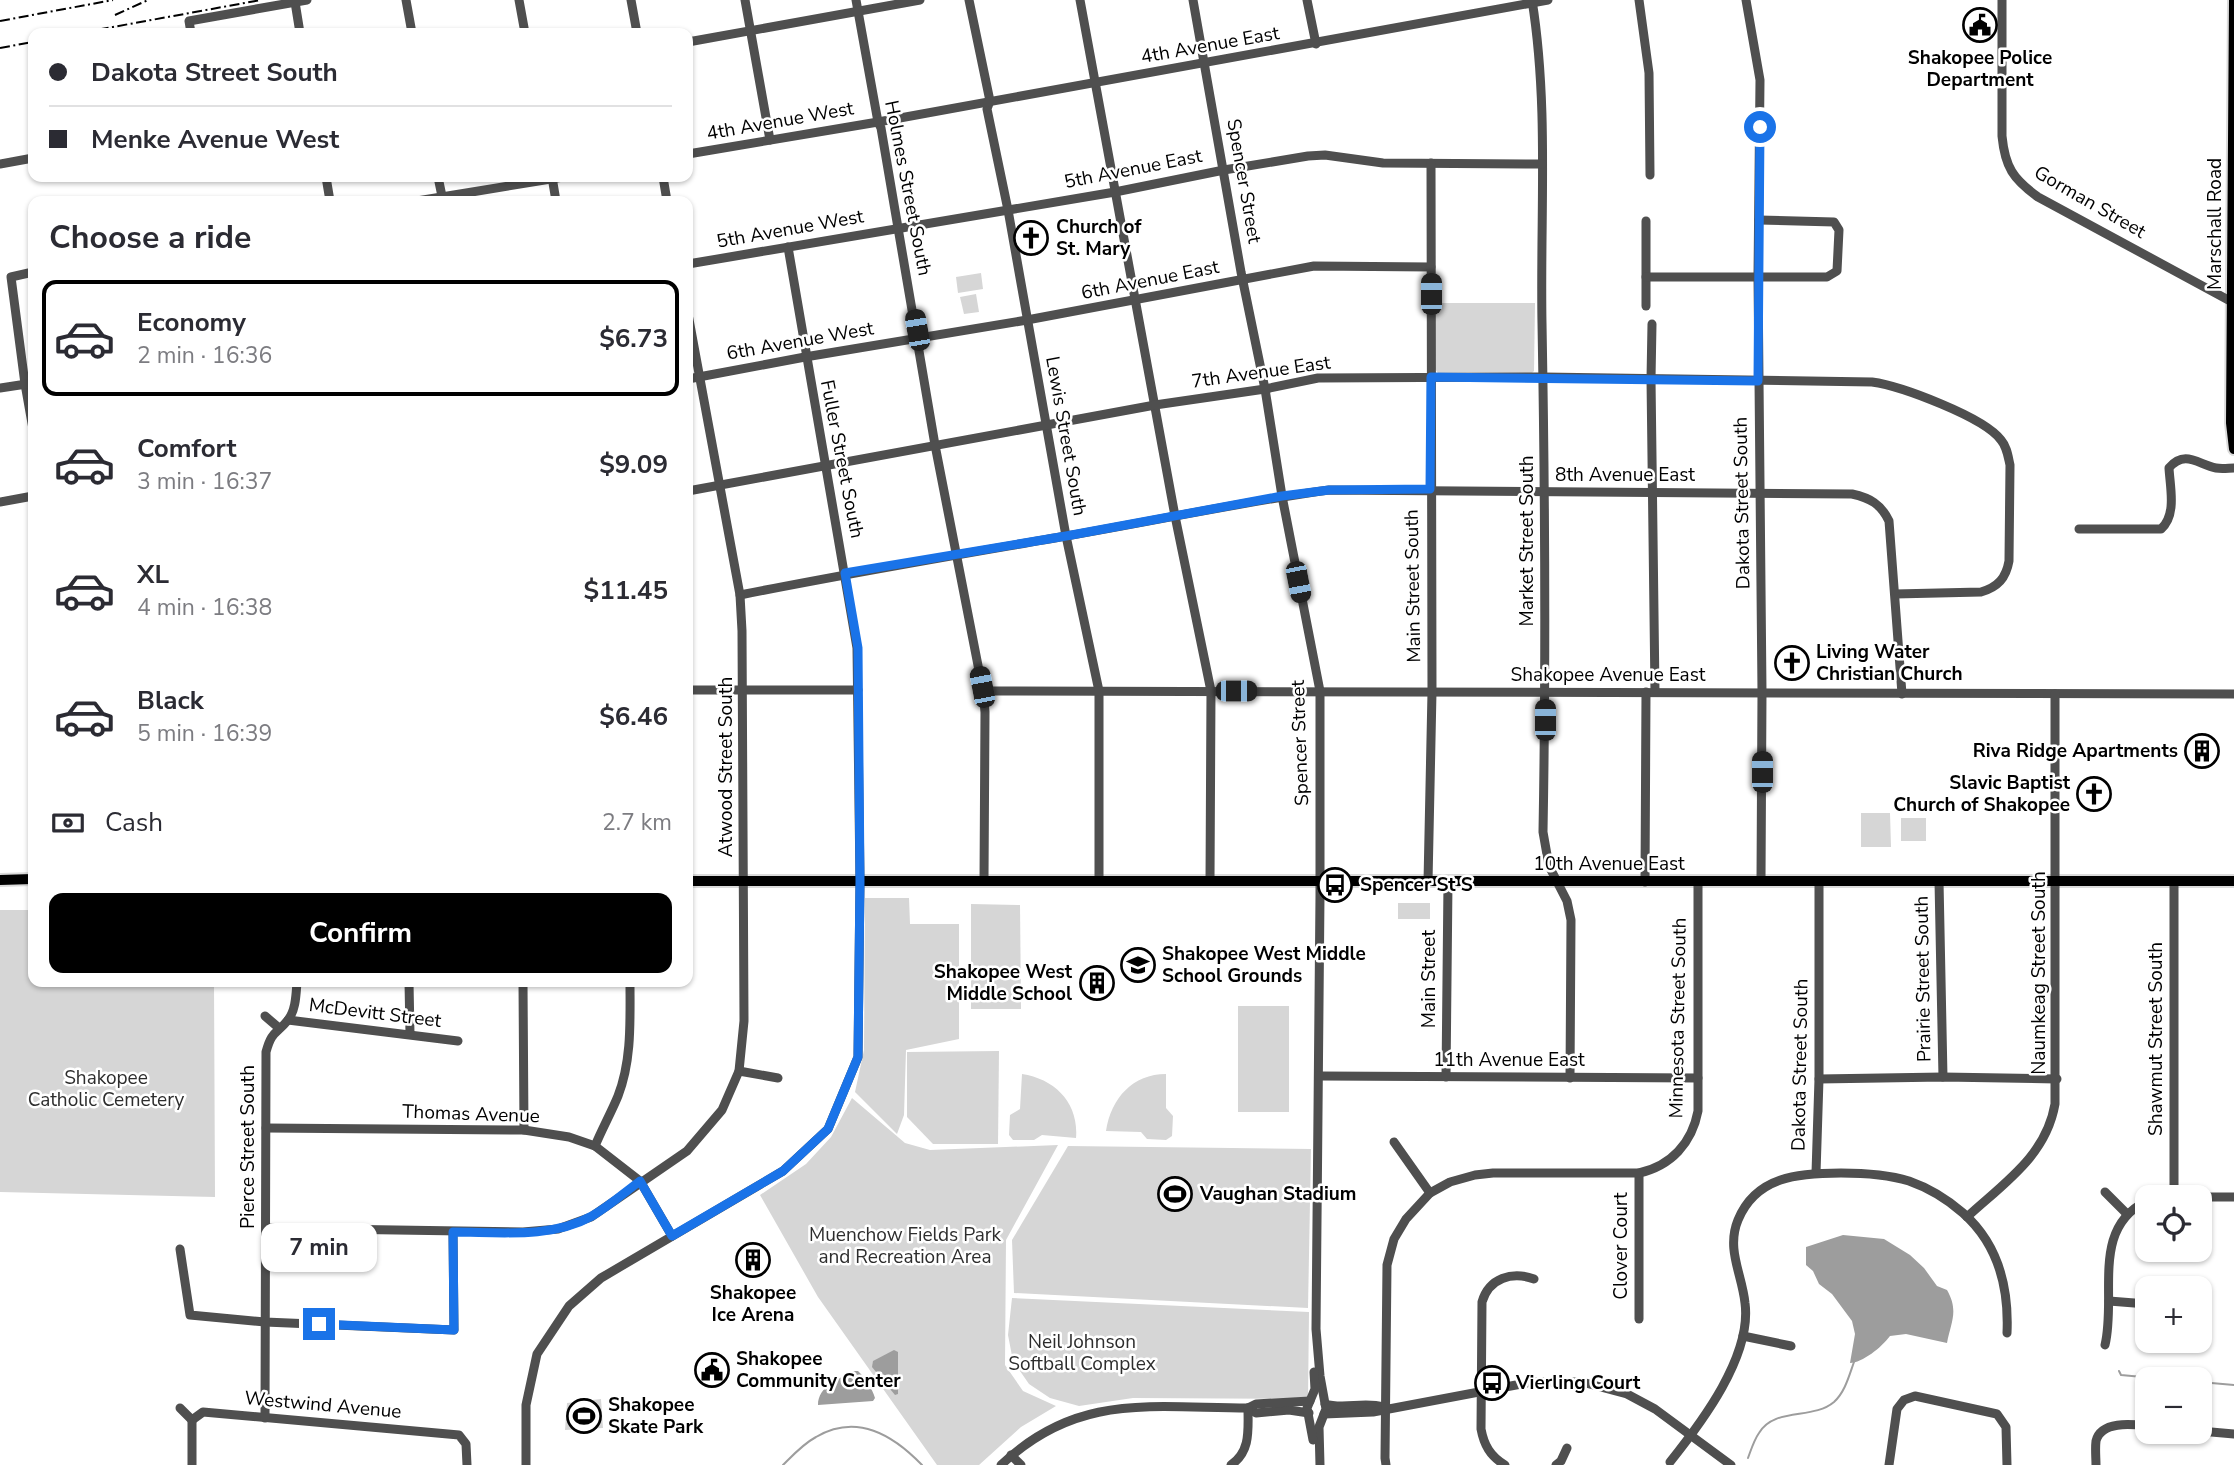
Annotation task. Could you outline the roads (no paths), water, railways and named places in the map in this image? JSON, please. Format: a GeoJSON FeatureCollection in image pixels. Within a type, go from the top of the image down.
{"type":"FeatureCollection","features":[{"type":"Feature","properties":{"kind":"main road","name":"Marschall Road"},"geometry":{"type":"LineString","coordinates":[[2234,0],[2231,423],[2234,449]]}},
{"type":"Feature","properties":{"kind":"main road"},"geometry":{"type":"LineString","coordinates":[[0,880],[28,879]]}},
{"type":"Feature","properties":{"kind":"main road","name":"10th Avenue East"},"geometry":{"type":"LineString","coordinates":[[693,881],[2234,881]]}},
{"type":"Feature","properties":{"kind":"street"},"geometry":{"type":"LineString","coordinates":[[190,28],[188,21],[307,0]]}},
{"type":"Feature","properties":{"kind":"street"},"geometry":{"type":"LineString","coordinates":[[406,0],[411,28]]}},
{"type":"Feature","properties":{"kind":"street"},"geometry":{"type":"LineString","coordinates":[[519,0],[524,28]]}},
{"type":"Feature","properties":{"kind":"street"},"geometry":{"type":"LineString","coordinates":[[631,0],[636,28]]}},
{"type":"Feature","properties":{"kind":"street"},"geometry":{"type":"LineString","coordinates":[[744,0],[770,140]]}},
{"type":"Feature","properties":{"kind":"street","name":"Holmes Street South"},"geometry":{"type":"LineString","coordinates":[[856,0],[881,128],[935,445],[983,691],[984,881]]}},
{"type":"Feature","properties":{"kind":"street"},"geometry":{"type":"LineString","coordinates":[[693,41],[920,0]]}},
{"type":"Feature","properties":{"kind":"street","name":"Lewis Street South"},"geometry":{"type":"LineString","coordinates":[[969,0],[990,101],[987,109],[1008,210],[1066,536],[1099,691],[1099,881]]}},
{"type":"Feature","properties":{"kind":"street"},"geometry":{"type":"LineString","coordinates":[[1080,0],[1175,516],[1212,691],[1210,881]]}},
{"type":"Feature","properties":{"kind":"street","name":"Spencer Street"},"geometry":{"type":"LineString","coordinates":[[1193,0],[1265,389],[1282,496],[1320,691],[1316,1329],[1324,1409],[1318,1427],[1320,1465]]}},
{"type":"Feature","properties":{"kind":"street"},"geometry":{"type":"LineString","coordinates":[[1307,0],[1316,44]]}},
{"type":"Feature","properties":{"kind":"street","name":"4th Avenue East"},"geometry":{"type":"LineString","coordinates":[[878,122],[1548,0]]}},
{"type":"Feature","properties":{"kind":"street"},"geometry":{"type":"LineString","coordinates":[[1639,0],[1650,73],[1650,175]]}},
{"type":"Feature","properties":{"kind":"street","name":"Dakota Street South"},"geometry":{"type":"LineString","coordinates":[[1746,0],[1760,80],[1758,381],[1762,692],[1761,881]]}},
{"type":"Feature","properties":{"kind":"street","name":"Gorman Street"},"geometry":{"type":"LineString","coordinates":[[2002,0],[2002,136],[2004,158],[2011,172],[2038,197],[2233,303]]}},
{"type":"Feature","properties":{"kind":"street","name":"Market Street South"},"geometry":{"type":"LineString","coordinates":[[1532,1],[1540,60],[1542,164],[1544,844],[1549,866],[1567,901],[1571,920],[1570,1078]]}},
{"type":"Feature","properties":{"kind":"street"},"geometry":{"type":"LineString","coordinates":[[295,2],[299,28]]}},
{"type":"Feature","properties":{"kind":"street","name":"4th Avenue West"},"geometry":{"type":"LineString","coordinates":[[693,154],[878,122]]}},
{"type":"Feature","properties":{"kind":"street","name":"5th Avenue East"},"geometry":{"type":"LineString","coordinates":[[898,227],[1115,192],[1317,155],[1369,162],[1542,164]]}},
{"type":"Feature","properties":{"kind":"street"},"geometry":{"type":"LineString","coordinates":[[0,164],[28,159]]}},
{"type":"Feature","properties":{"kind":"street","name":"Main Street South"},"geometry":{"type":"LineString","coordinates":[[1428,882],[1432,692],[1431,163]]}},
{"type":"Feature","properties":{"kind":"street"},"geometry":{"type":"LineString","coordinates":[[458,196],[531,182]]}},
{"type":"Feature","properties":{"kind":"street"},"geometry":{"type":"LineString","coordinates":[[1646,277],[1827,277],[1833,275],[1839,267],[1839,230],[1834,222],[1759,220]]}},
{"type":"Feature","properties":{"kind":"street"},"geometry":{"type":"LineString","coordinates":[[1646,221],[1646,306]]}},
{"type":"Feature","properties":{"kind":"street","name":"5th Avenue West"},"geometry":{"type":"LineString","coordinates":[[693,263],[898,227]]}},
{"type":"Feature","properties":{"kind":"street","name":"Fuller Street South"},"geometry":{"type":"LineString","coordinates":[[526,1465],[526,1405],[537,1353],[569,1306],[601,1278],[783,1171],[828,1129],[858,1057],[858,648],[788,247]]}},
{"type":"Feature","properties":{"kind":"street","name":"6th Avenue East"},"geometry":{"type":"LineString","coordinates":[[918,337],[1027,320],[1314,266],[1431,267]]}},
{"type":"Feature","properties":{"kind":"street"},"geometry":{"type":"LineString","coordinates":[[28,273],[10,277],[28,378]]}},
{"type":"Feature","properties":{"kind":"street"},"geometry":{"type":"LineString","coordinates":[[1646,882],[1652,324]]}},
{"type":"Feature","properties":{"kind":"street","name":"6th Avenue West"},"geometry":{"type":"LineString","coordinates":[[693,378],[918,337]]}},
{"type":"Feature","properties":{"kind":"street","name":"Atwood Street South"},"geometry":{"type":"LineString","coordinates":[[266,1228],[453,1232],[558,1229],[591,1217],[687,1151],[722,1110],[739,1071],[744,1021],[744,690],[740,595],[693,343]]}},
{"type":"Feature","properties":{"kind":"street","name":"7th Avenue East"},"geometry":{"type":"LineString","coordinates":[[693,490],[1155,405],[1265,389],[1318,378],[1544,377],[1872,382],[1916,393],[1980,423],[2001,440],[2007,450],[2010,465],[2009,561],[2007,572],[2001,581],[1992,589],[1982,592],[1895,594]]}},
{"type":"Feature","properties":{"kind":"street"},"geometry":{"type":"LineString","coordinates":[[0,388],[28,384]]}},
{"type":"Feature","properties":{"kind":"street"},"geometry":{"type":"LineString","coordinates":[[2080,529],[2161,529],[2168,520],[2171,509],[2171,464],[2189,459],[2216,468],[2234,468]]}},
{"type":"Feature","properties":{"kind":"street","name":"8th Avenue East"},"geometry":{"type":"LineString","coordinates":[[740,595],[845,573],[1282,496],[1329,490],[1430,489],[1852,494],[1867,497],[1885,511],[1889,521],[1895,594]]}},
{"type":"Feature","properties":{"kind":"street"},"geometry":{"type":"LineString","coordinates":[[0,502],[28,497]]}},
{"type":"Feature","properties":{"kind":"street"},"geometry":{"type":"LineString","coordinates":[[1895,594],[1902,694]]}},
{"type":"Feature","properties":{"kind":"street"},"geometry":{"type":"LineString","coordinates":[[693,690],[858,690]]}},
{"type":"Feature","properties":{"kind":"street","name":"Shakopee Avenue East"},"geometry":{"type":"LineString","coordinates":[[983,691],[2234,694]]}},
{"type":"Feature","properties":{"kind":"street","name":"Naumkeag Street South"},"geometry":{"type":"LineString","coordinates":[[1967,1217],[2031,1158],[2052,1122],[2057,1079],[2055,694]]}},
{"type":"Feature","properties":{"kind":"street","name":"Dakota Street South"},"geometry":{"type":"LineString","coordinates":[[1670,1462],[1718,1394],[1743,1336],[1745,1304],[1733,1247],[1738,1220],[1749,1201],[1764,1187],[1784,1177],[1816,1173],[1819,881]]}},
{"type":"Feature","properties":{"kind":"street","name":"Prairie Street South"},"geometry":{"type":"LineString","coordinates":[[1939,881],[1943,1077]]}},
{"type":"Feature","properties":{"kind":"street","name":"Shawmut Street South"},"geometry":{"type":"LineString","coordinates":[[2174,881],[2174,1185]]}},
{"type":"Feature","properties":{"kind":"street","name":"Main Street"},"geometry":{"type":"LineString","coordinates":[[1446,1077],[1448,882]]}},
{"type":"Feature","properties":{"kind":"street","name":"Minnesota Street South"},"geometry":{"type":"LineString","coordinates":[[1386,1465],[1386,1280],[1390,1252],[1406,1219],[1430,1193],[1450,1182],[1475,1175],[1639,1174],[1665,1163],[1681,1150],[1688,1140],[1698,1111],[1698,882]]}},
{"type":"Feature","properties":{"kind":"street"},"geometry":{"type":"LineString","coordinates":[[288,1020],[293,1010],[296,987]]}},
{"type":"Feature","properties":{"kind":"street"},"geometry":{"type":"LineString","coordinates":[[409,987],[410,1034]]}},
{"type":"Feature","properties":{"kind":"street"},"geometry":{"type":"LineString","coordinates":[[523,987],[524,1130]]}},
{"type":"Feature","properties":{"kind":"street"},"geometry":{"type":"LineString","coordinates":[[594,1146],[618,1094],[627,1061],[630,987]]}},
{"type":"Feature","properties":{"kind":"street"},"geometry":{"type":"LineString","coordinates":[[265,1016],[279,1028]]}},
{"type":"Feature","properties":{"kind":"street","name":"Pierce Street South"},"geometry":{"type":"LineString","coordinates":[[265,1418],[266,1052],[270,1038],[288,1020]]}},
{"type":"Feature","properties":{"kind":"street","name":"McDevitt Street"},"geometry":{"type":"LineString","coordinates":[[288,1020],[458,1041]]}},
{"type":"Feature","properties":{"kind":"street"},"geometry":{"type":"LineString","coordinates":[[739,1071],[778,1078]]}},
{"type":"Feature","properties":{"kind":"street","name":"11th Avenue East"},"geometry":{"type":"LineString","coordinates":[[1319,1076],[1698,1078]]}},
{"type":"Feature","properties":{"kind":"street"},"geometry":{"type":"LineString","coordinates":[[1819,1079],[2057,1079]]}},
{"type":"Feature","properties":{"kind":"street","name":"Thomas Avenue"},"geometry":{"type":"LineString","coordinates":[[266,1128],[524,1130],[569,1137],[594,1146],[640,1181],[672,1236]]}},
{"type":"Feature","properties":{"kind":"street"},"geometry":{"type":"LineString","coordinates":[[1394,1142],[1430,1193]]}},
{"type":"Feature","properties":{"kind":"street"},"geometry":{"type":"LineString","coordinates":[[1816,1173],[1870,1174],[1909,1181],[1934,1192],[1967,1217],[1992,1250],[2001,1275],[2007,1307],[2007,1333]]}},
{"type":"Feature","properties":{"kind":"street","name":"Clover Court"},"geometry":{"type":"LineString","coordinates":[[1639,1174],[1639,1319]]}},
{"type":"Feature","properties":{"kind":"street"},"geometry":{"type":"LineString","coordinates":[[2105,1192],[2127,1214]]}},
{"type":"Feature","properties":{"kind":"street"},"geometry":{"type":"LineString","coordinates":[[2212,1197],[2234,1197]]}},
{"type":"Feature","properties":{"kind":"street"},"geometry":{"type":"LineString","coordinates":[[2105,1345],[2109,1324],[2110,1251],[2114,1235],[2127,1214],[2135,1209]]}},
{"type":"Feature","properties":{"kind":"street"},"geometry":{"type":"LineString","coordinates":[[180,1249],[190,1315],[265,1322],[454,1330],[453,1232]]}},
{"type":"Feature","properties":{"kind":"street"},"geometry":{"type":"LineString","coordinates":[[1505,1465],[1492,1456],[1483,1438],[1482,1311],[1485,1295],[1493,1284],[1506,1276],[1534,1279]]}},
{"type":"Feature","properties":{"kind":"street"},"geometry":{"type":"LineString","coordinates":[[2109,1301],[2135,1303]]}},
{"type":"Feature","properties":{"kind":"street","name":"Spencer Street"},"geometry":{"type":"LineString","coordinates":[[1311,1401],[1315,1389],[1313,1343],[1316,1329]]}},
{"type":"Feature","properties":{"kind":"street"},"geometry":{"type":"LineString","coordinates":[[1743,1336],[1791,1346]]}},
{"type":"Feature","properties":{"kind":"street"},"geometry":{"type":"LineString","coordinates":[[1324,1409],[1373,1412],[1546,1381],[1582,1382],[1641,1401],[1731,1465]]}},
{"type":"Feature","properties":{"kind":"street"},"geometry":{"type":"LineString","coordinates":[[1889,1465],[1897,1409],[1909,1397],[1923,1397],[1997,1414],[2006,1427],[2007,1465]]}},
{"type":"Feature","properties":{"kind":"street"},"geometry":{"type":"LineString","coordinates":[[1001,1465],[1011,1455],[1062,1422],[1097,1412],[1126,1407],[1248,1408],[1256,1404],[1320,1400],[1324,1409]]}},
{"type":"Feature","properties":{"kind":"street"},"geometry":{"type":"LineString","coordinates":[[1311,1401],[1307,1408],[1312,1427],[1314,1465]]}},
{"type":"Feature","properties":{"kind":"street"},"geometry":{"type":"LineString","coordinates":[[180,1408],[192,1420],[192,1465]]}},
{"type":"Feature","properties":{"kind":"street"},"geometry":{"type":"LineString","coordinates":[[1248,1408],[1256,1413],[1289,1410],[1318,1417],[1324,1409]]}},
{"type":"Feature","properties":{"kind":"street"},"geometry":{"type":"LineString","coordinates":[[1231,1465],[1239,1460],[1245,1451],[1248,1408]]}},
{"type":"Feature","properties":{"kind":"street","name":"Westwind Avenue"},"geometry":{"type":"LineString","coordinates":[[192,1420],[203,1412],[459,1435],[466,1444],[467,1465]]}},
{"type":"Feature","properties":{"kind":"street"},"geometry":{"type":"LineString","coordinates":[[2096,1465],[2096,1441],[2100,1433],[2110,1426],[2135,1426]]}},
{"type":"Feature","properties":{"kind":"street"},"geometry":{"type":"LineString","coordinates":[[2212,1432],[2234,1434]]}},
{"type":"Feature","properties":{"kind":"street"},"geometry":{"type":"LineString","coordinates":[[1556,1465],[1567,1448]]}},
{"type":"Feature","properties":{"kind":"street"},"geometry":{"type":"LineString","coordinates":[[1011,1455],[1021,1465]]}},
{"type":"Feature","properties":{"kind":"waterway"},"geometry":{"type":"LineString","coordinates":[[1748,1458],[1759,1433],[1766,1425],[1784,1417],[1816,1411],[1834,1402],[1844,1389],[1854,1362]]}},
{"type":"Feature","properties":{"kind":"waterway"},"geometry":{"type":"LineString","coordinates":[[2119,1371],[2121,1375],[2135,1376]]}},
{"type":"Feature","properties":{"kind":"waterway"},"geometry":{"type":"LineString","coordinates":[[2212,1383],[2234,1385]]}},
{"type":"Feature","properties":{"kind":"waterway"},"geometry":{"type":"LineString","coordinates":[[783,1465],[811,1440],[831,1430],[846,1427],[860,1427],[887,1437],[922,1465]]}},
{"type":"Feature","properties":{"kind":"railway"},"geometry":{"type":"LineString","coordinates":[[0,21],[113,0]]}},
{"type":"Feature","properties":{"kind":"railway"},"geometry":{"type":"LineString","coordinates":[[115,15],[148,0]]}},
{"type":"Feature","properties":{"kind":"railway"},"geometry":{"type":"LineString","coordinates":[[107,28],[261,0]]}},
{"type":"Feature","properties":{"kind":"railway"},"geometry":{"type":"LineString","coordinates":[[0,48],[28,43]]}},
{"type":"Feature","properties":{"kind":"place","name":"Shakopee Police Department"},"geometry":{"type":"Point","coordinates":[1980,25]}},
{"type":"Feature","properties":{"kind":"place","name":"Church of St. Mary"},"geometry":{"type":"Point","coordinates":[1031,238]}},
{"type":"Feature","properties":{"kind":"place","name":"Living Water Christian Church"},"geometry":{"type":"Point","coordinates":[1792,663]}},
{"type":"Feature","properties":{"kind":"place","name":"Riva Ridge Apartments"},"geometry":{"type":"Point","coordinates":[2202,751]}},
{"type":"Feature","properties":{"kind":"place","name":"Slavic Baptist Church of Shakopee"},"geometry":{"type":"Point","coordinates":[2094,794]}},
{"type":"Feature","properties":{"kind":"place","name":"Spencer St S"},"geometry":{"type":"Point","coordinates":[1335,885]}},
{"type":"Feature","properties":{"kind":"place","name":"Shakopee West Middle School Grounds"},"geometry":{"type":"Point","coordinates":[1138,965]}},
{"type":"Feature","properties":{"kind":"place","name":"Shakopee West Middle School"},"geometry":{"type":"Point","coordinates":[1097,983]}},
{"type":"Feature","properties":{"kind":"place","name":"Vaughan Stadium"},"geometry":{"type":"Point","coordinates":[1175,1194]}},
{"type":"Feature","properties":{"kind":"place","name":"Shakopee Ice Arena"},"geometry":{"type":"Point","coordinates":[753,1260]}},
{"type":"Feature","properties":{"kind":"place","name":"Shakopee Community Center"},"geometry":{"type":"Point","coordinates":[712,1370]}},
{"type":"Feature","properties":{"kind":"place","name":"Vierling Court"},"geometry":{"type":"Point","coordinates":[1492,1383]}},
{"type":"Feature","properties":{"kind":"place","name":"Shakopee Skate Park"},"geometry":{"type":"Point","coordinates":[584,1416]}},
{"type":"Feature","properties":{"kind":"park label","name":"Shakopee Catholic Cemetery"},"geometry":{"type":"Point","coordinates":[106,1089]}},
{"type":"Feature","properties":{"kind":"park label","name":"Muenchow Fields Park and Recreation Area"},"geometry":{"type":"Point","coordinates":[905,1246]}},
{"type":"Feature","properties":{"kind":"park label","name":"Neil Johnson Softball Complex"},"geometry":{"type":"Point","coordinates":[1082,1353]}}]}
